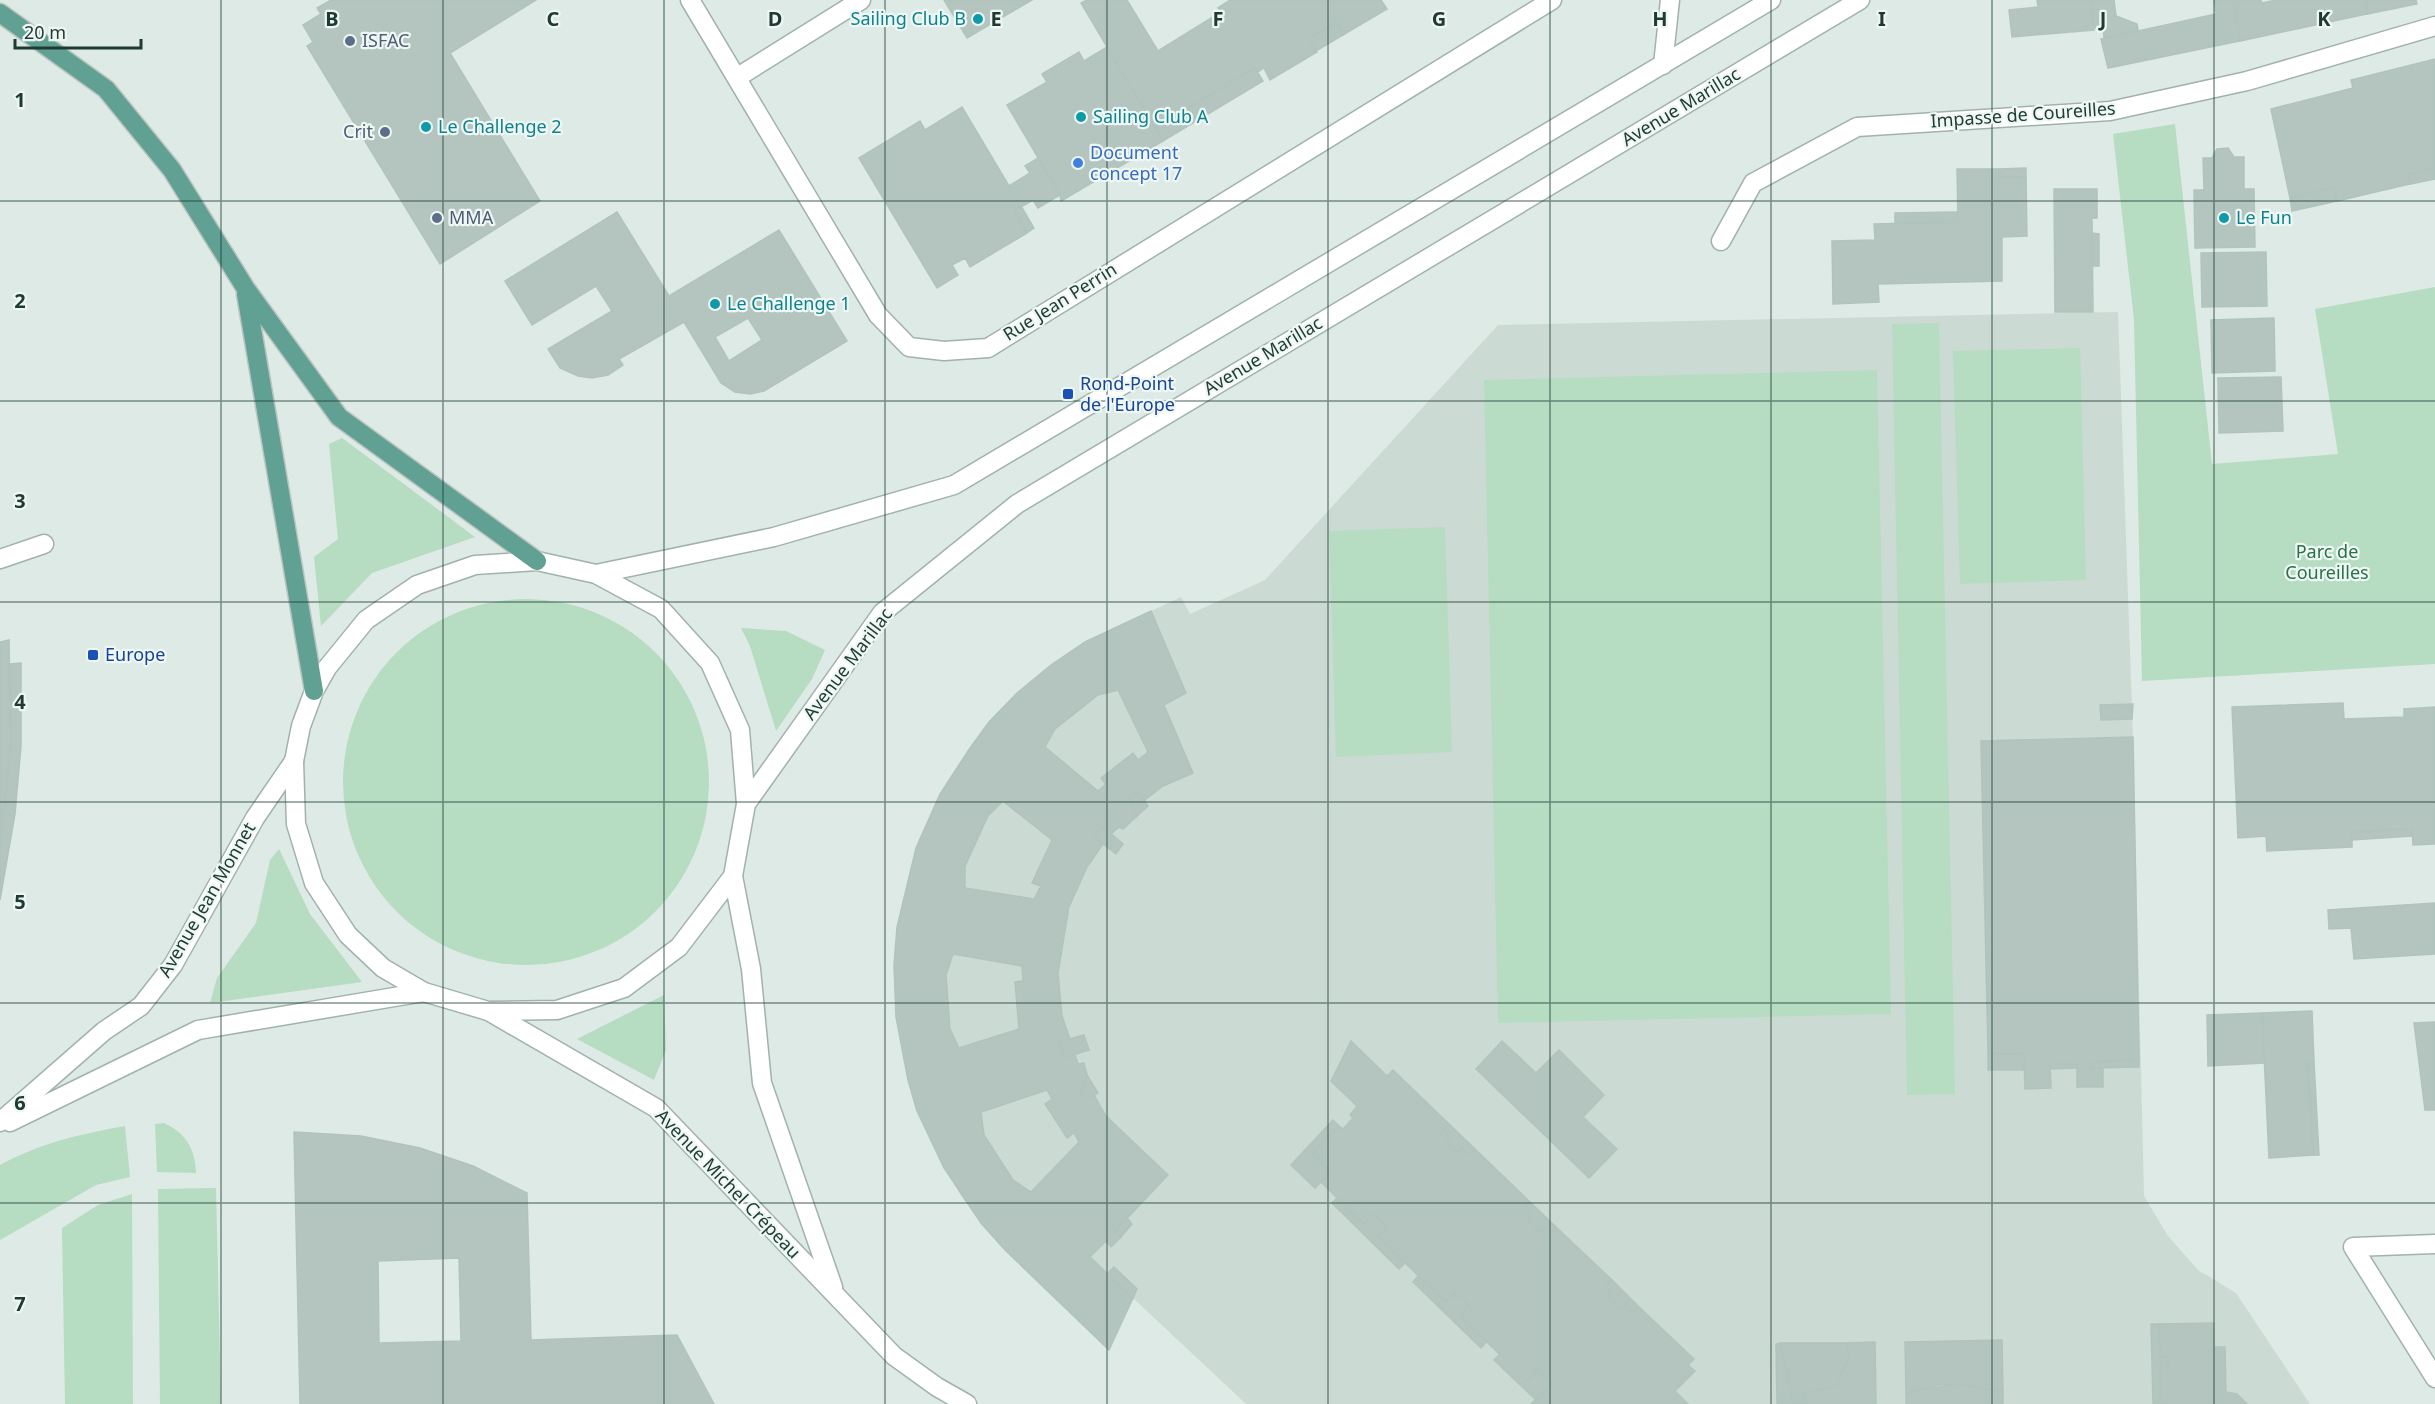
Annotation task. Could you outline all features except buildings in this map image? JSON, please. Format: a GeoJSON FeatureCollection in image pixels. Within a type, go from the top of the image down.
{"type":"FeatureCollection","features":[{"type":"Feature","properties":{"kind":"main road"},"geometry":{"type":"LineString","coordinates":[[0,13],[106,89],[172,170],[246,289],[339,417],[537,561]]}},
{"type":"Feature","properties":{"kind":"main road"},"geometry":{"type":"LineString","coordinates":[[246,289],[314,691]]}},
{"type":"Feature","properties":{"kind":"street","name":"Rue Jean Perrin"},"geometry":{"type":"LineString","coordinates":[[690,0],[878,315],[909,347],[944,351],[988,348],[1552,0]]}},
{"type":"Feature","properties":{"kind":"street"},"geometry":{"type":"LineString","coordinates":[[738,77],[861,0]]}},
{"type":"Feature","properties":{"kind":"street"},"geometry":{"type":"LineString","coordinates":[[1663,65],[1670,0]]}},
{"type":"Feature","properties":{"kind":"street"},"geometry":{"type":"LineString","coordinates":[[596,574],[774,537],[954,485],[1771,0]]}},
{"type":"Feature","properties":{"kind":"street","name":"Avenue Marillac"},"geometry":{"type":"LineString","coordinates":[[746,804],[882,613],[1017,504],[1860,0]]}},
{"type":"Feature","properties":{"kind":"street","name":"Impasse de Coureilles"},"geometry":{"type":"LineString","coordinates":[[1721,241],[1753,183],[1857,127],[2110,111],[2247,81],[2435,26]]}},
{"type":"Feature","properties":{"kind":"street"},"geometry":{"type":"LineString","coordinates":[[0,559],[44,544]]}},
{"type":"Feature","properties":{"kind":"street"},"geometry":{"type":"LineString","coordinates":[[537,561],[596,574],[661,609],[710,663],[740,730],[746,804],[733,876],[679,947],[624,988],[557,1010],[488,1011],[424,992],[383,968],[348,934],[314,882],[296,824],[294,761],[301,726],[314,691],[327,668],[366,620],[417,585],[475,565],[537,561]]}},
{"type":"Feature","properties":{"kind":"street","name":"Avenue Jean Monnet"},"geometry":{"type":"LineString","coordinates":[[0,1122],[104,1031],[141,1006],[173,965],[255,818],[294,761]]}},
{"type":"Feature","properties":{"kind":"street","name":"Avenue Michel Crépeau"},"geometry":{"type":"LineString","coordinates":[[733,876],[751,969],[762,1083],[836,1295]]}},
{"type":"Feature","properties":{"kind":"street"},"geometry":{"type":"LineString","coordinates":[[0,1127],[198,1030],[424,992]]}},
{"type":"Feature","properties":{"kind":"street","name":"Avenue Michel Crépeau"},"geometry":{"type":"LineString","coordinates":[[488,1011],[656,1108],[894,1356],[937,1387],[967,1404]]}},
{"type":"Feature","properties":{"kind":"street"},"geometry":{"type":"LineString","coordinates":[[2435,1244],[2354,1247],[2435,1378]]}},
{"type":"Feature","properties":{"kind":"shaded area"},"geometry":{"type":"Polygon","coordinates":[[[2118,312],[2133,737],[2144,1196],[2168,1236],[2198,1270],[2236,1293],[2310,1404],[1246,1404],[1133,1298],[1109,1350],[1005,1250],[981,1223],[961,1196],[931,1142],[908,1080],[896,1017],[894,965],[897,927],[916,848],[940,794],[989,722],[1017,693],[1051,665],[1085,642],[1181,597],[1190,614],[1265,580],[1498,325],[2118,312]]]}},
{"type":"Feature","properties":{"kind":"green space","name":"Parc de Coureilles"},"geometry":{"type":"Polygon","coordinates":[[[2175,124],[2212,464],[2338,454],[2315,309],[2435,287],[2435,664],[2142,681],[2134,320],[2113,134],[2175,124]]]}},
{"type":"Feature","properties":{"kind":"green space"},"geometry":{"type":"Polygon","coordinates":[[[1939,323],[1955,1094],[1907,1095],[1892,324],[1939,323]]]}},
{"type":"Feature","properties":{"kind":"green space"},"geometry":{"type":"Polygon","coordinates":[[[2080,348],[2086,580],[1960,584],[1953,351],[2080,348]]]}},
{"type":"Feature","properties":{"kind":"green space"},"geometry":{"type":"Polygon","coordinates":[[[1877,370],[1891,1014],[1498,1023],[1484,380],[1877,370]]]}},
{"type":"Feature","properties":{"kind":"green space"},"geometry":{"type":"Polygon","coordinates":[[[342,438],[475,537],[372,573],[321,626],[314,557],[338,539],[329,444],[342,438]]]}},
{"type":"Feature","properties":{"kind":"green space"},"geometry":{"type":"Polygon","coordinates":[[[1445,527],[1452,752],[1336,757],[1329,531],[1445,527]]]}},
{"type":"Feature","properties":{"kind":"green space"},"geometry":{"type":"Polygon","coordinates":[[[526,599],[562,602],[596,613],[628,630],[656,652],[678,680],[695,712],[706,746],[709,782],[706,818],[695,852],[678,884],[656,912],[628,934],[596,951],[562,962],[526,965],[490,962],[456,951],[424,934],[396,912],[374,884],[357,852],[346,818],[343,782],[346,746],[357,712],[374,680],[396,652],[424,630],[456,613],[490,602],[526,599]]]}},
{"type":"Feature","properties":{"kind":"green space"},"geometry":{"type":"Polygon","coordinates":[[[741,628],[786,631],[825,650],[812,679],[776,731],[750,646],[741,628]]]}},
{"type":"Feature","properties":{"kind":"green space"},"geometry":{"type":"Polygon","coordinates":[[[279,849],[310,914],[362,982],[210,1003],[217,978],[256,923],[270,860],[279,849]]]}},
{"type":"Feature","properties":{"kind":"green space"},"geometry":{"type":"Polygon","coordinates":[[[664,995],[666,1050],[654,1080],[577,1039],[664,995]]]}},
{"type":"Feature","properties":{"kind":"green space"},"geometry":{"type":"Polygon","coordinates":[[[164,1123],[184,1137],[188,1143],[194,1156],[196,1173],[157,1172],[155,1124],[164,1123]]]}},
{"type":"Feature","properties":{"kind":"green space"},"geometry":{"type":"Polygon","coordinates":[[[125,1126],[130,1177],[96,1185],[0,1240],[0,1165],[61,1140],[125,1126]]]}},
{"type":"Feature","properties":{"kind":"green space"},"geometry":{"type":"Polygon","coordinates":[[[216,1188],[221,1404],[160,1404],[158,1189],[216,1188]]]}},
{"type":"Feature","properties":{"kind":"green space"},"geometry":{"type":"Polygon","coordinates":[[[132,1194],[133,1404],[65,1404],[62,1228],[98,1205],[132,1194]]]}},
{"type":"Feature","properties":{"kind":"place","name":"Sailing Club B"},"geometry":{"type":"Point","coordinates":[978,19]}},
{"type":"Feature","properties":{"kind":"place","name":"ISFAC"},"geometry":{"type":"Point","coordinates":[350,41]}},
{"type":"Feature","properties":{"kind":"place","name":"Sailing Club A"},"geometry":{"type":"Point","coordinates":[1081,117]}},
{"type":"Feature","properties":{"kind":"place","name":"Le Challenge 2"},"geometry":{"type":"Point","coordinates":[426,127]}},
{"type":"Feature","properties":{"kind":"place","name":"Crit"},"geometry":{"type":"Point","coordinates":[385,132]}},
{"type":"Feature","properties":{"kind":"place","name":"Document concept 17"},"geometry":{"type":"Point","coordinates":[1078,163]}},
{"type":"Feature","properties":{"kind":"place","name":"MMA"},"geometry":{"type":"Point","coordinates":[437,218]}},
{"type":"Feature","properties":{"kind":"place","name":"Le Fun"},"geometry":{"type":"Point","coordinates":[2224,218]}},
{"type":"Feature","properties":{"kind":"place","name":"Le Challenge 1"},"geometry":{"type":"Point","coordinates":[715,304]}},
{"type":"Feature","properties":{"kind":"place","name":"Rond-Point de l'Europe"},"geometry":{"type":"Point","coordinates":[1068,394]}},
{"type":"Feature","properties":{"kind":"place","name":"Europe"},"geometry":{"type":"Point","coordinates":[93,655]}}]}
